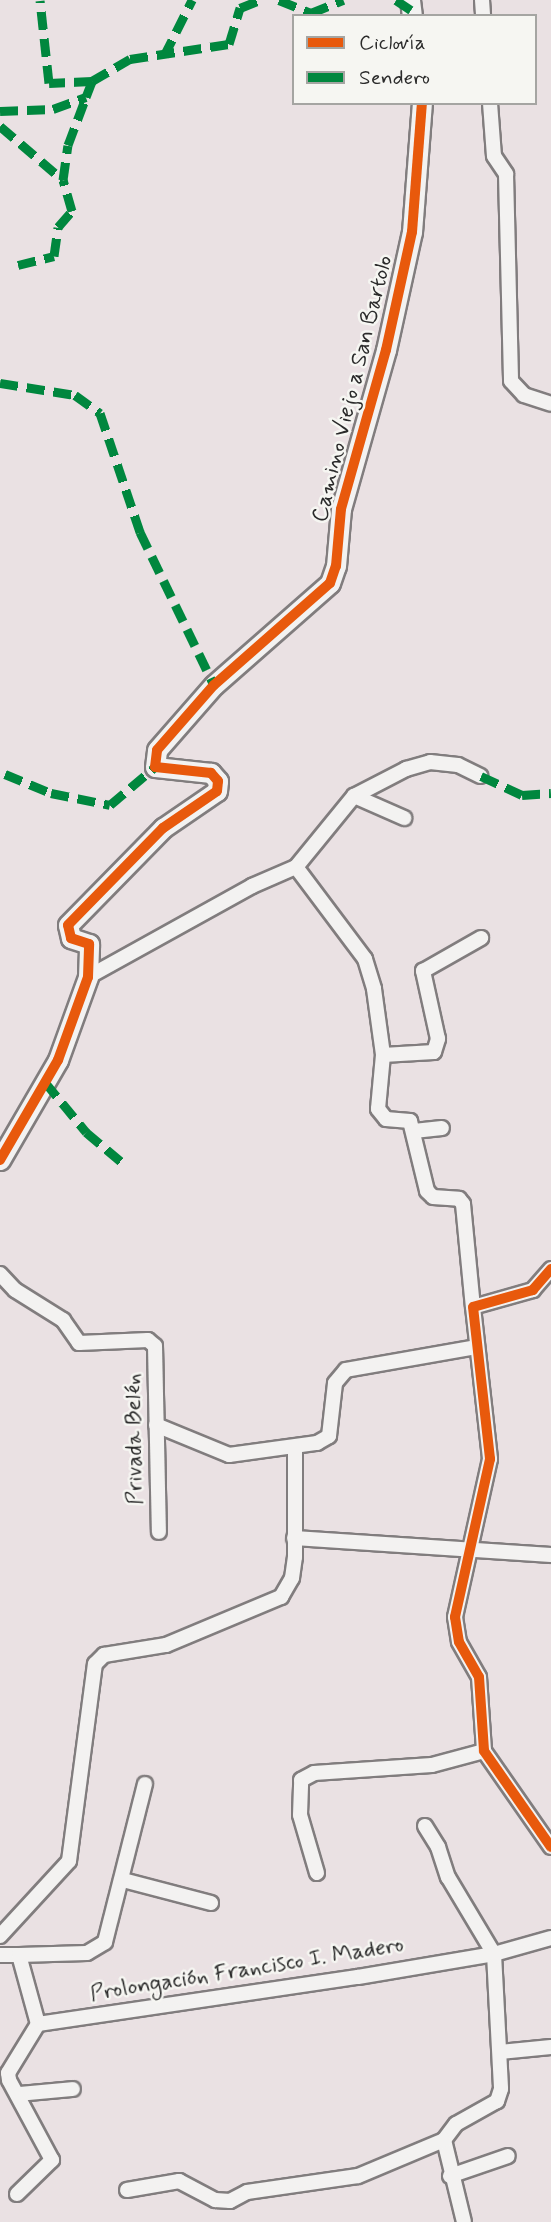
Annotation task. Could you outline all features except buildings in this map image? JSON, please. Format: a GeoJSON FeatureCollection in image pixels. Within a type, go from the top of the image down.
{"type":"FeatureCollection","features":[{"type":"Feature","properties":{"kind":"street","name":"Camino Viejo a San Bartolo"},"geometry":{"type":"LineString","coordinates":[[88,977],[89,944],[71,938],[68,925],[163,828],[217,791],[218,781],[211,773],[155,767],[157,750],[214,685],[317,597],[333,574],[341,509],[386,350],[412,232],[422,105]]}},
{"type":"Feature","properties":{"kind":"street"},"geometry":{"type":"LineString","coordinates":[[490,105],[494,156],[506,174],[512,381],[524,395],[551,404]]}},
{"type":"Feature","properties":{"kind":"street"},"geometry":{"type":"LineString","coordinates":[[0,1160],[58,1060],[88,977],[252,886],[296,867],[354,796],[405,769],[430,762],[458,765],[481,776]]}},
{"type":"Feature","properties":{"kind":"street"},"geometry":{"type":"LineString","coordinates":[[354,796],[404,818]]}},
{"type":"Feature","properties":{"kind":"street"},"geometry":{"type":"LineString","coordinates":[[296,867],[365,959],[374,989],[383,1055],[378,1109],[386,1119],[410,1121],[427,1191],[433,1197],[459,1199],[463,1204],[490,1460],[455,1617],[459,1642],[479,1676],[484,1751],[551,1847]]}},
{"type":"Feature","properties":{"kind":"street"},"geometry":{"type":"LineString","coordinates":[[383,1055],[434,1052],[438,1039],[424,971],[481,938]]}},
{"type":"Feature","properties":{"kind":"street"},"geometry":{"type":"LineString","coordinates":[[414,1131],[442,1128]]}},
{"type":"Feature","properties":{"kind":"street"},"geometry":{"type":"LineString","coordinates":[[474,1307],[533,1290],[551,1269]]}},
{"type":"Feature","properties":{"kind":"street","name":"Privada Belén"},"geometry":{"type":"LineString","coordinates":[[0,1274],[15,1290],[63,1320],[79,1343],[148,1340],[155,1346],[159,1532]]}},
{"type":"Feature","properties":{"kind":"street"},"geometry":{"type":"LineString","coordinates":[[156,1425],[229,1455],[295,1448],[329,1436],[335,1383],[346,1370],[476,1347]]}},
{"type":"Feature","properties":{"kind":"street"},"geometry":{"type":"LineString","coordinates":[[0,1936],[69,1861],[91,1671],[95,1664],[104,1655],[166,1645],[281,1597],[292,1578],[295,1448]]}},
{"type":"Feature","properties":{"kind":"street"},"geometry":{"type":"LineString","coordinates":[[295,1538],[551,1555]]}},
{"type":"Feature","properties":{"kind":"street"},"geometry":{"type":"LineString","coordinates":[[317,1872],[300,1815],[301,1780],[314,1773],[432,1765],[484,1751]]}},
{"type":"Feature","properties":{"kind":"street"},"geometry":{"type":"LineString","coordinates":[[0,1955],[98,1950],[123,1880],[145,1784]]}},
{"type":"Feature","properties":{"kind":"street"},"geometry":{"type":"LineString","coordinates":[[127,2190],[179,2181],[215,2200],[230,2201],[247,2192],[358,2176],[444,2140],[456,2124],[497,2101],[500,2052],[494,1954],[448,1877],[438,1847],[425,1826]]}},
{"type":"Feature","properties":{"kind":"street"},"geometry":{"type":"LineString","coordinates":[[123,1880],[211,1903]]}},
{"type":"Feature","properties":{"kind":"street","name":"Prolongación Francisco I. Madero"},"geometry":{"type":"LineString","coordinates":[[38,2024],[494,1954],[551,1938]]}},
{"type":"Feature","properties":{"kind":"street"},"geometry":{"type":"LineString","coordinates":[[17,2194],[52,2160],[8,2073],[38,2024],[19,1955]]}},
{"type":"Feature","properties":{"kind":"street"},"geometry":{"type":"LineString","coordinates":[[500,2052],[551,2047]]}},
{"type":"Feature","properties":{"kind":"street"},"geometry":{"type":"LineString","coordinates":[[19,2094],[73,2089]]}},
{"type":"Feature","properties":{"kind":"street"},"geometry":{"type":"LineString","coordinates":[[444,2140],[450,2176],[464,2222]]}},
{"type":"Feature","properties":{"kind":"street"},"geometry":{"type":"LineString","coordinates":[[450,2176],[508,2156]]}},
{"type":"Feature","properties":{"kind":"marked path"},"geometry":{"type":"LineString","coordinates":[[0,111],[53,109],[86,97],[92,81],[49,83],[40,0]]}},
{"type":"Feature","properties":{"kind":"marked path"},"geometry":{"type":"LineString","coordinates":[[164,56],[192,0]]}},
{"type":"Feature","properties":{"kind":"marked path"},"geometry":{"type":"LineString","coordinates":[[92,81],[130,59],[229,44],[240,8],[260,0]]}},
{"type":"Feature","properties":{"kind":"marked path"},"geometry":{"type":"LineString","coordinates":[[279,0],[311,13],[343,0]]}},
{"type":"Feature","properties":{"kind":"marked path"},"geometry":{"type":"LineString","coordinates":[[396,0],[411,10]]}},
{"type":"Feature","properties":{"kind":"marked path"},"geometry":{"type":"LineString","coordinates":[[18,265],[54,256],[58,227],[72,211],[63,180],[68,145],[86,97]]}},
{"type":"Feature","properties":{"kind":"marked path"},"geometry":{"type":"LineString","coordinates":[[0,126],[63,180]]}},
{"type":"Feature","properties":{"kind":"marked path"},"geometry":{"type":"LineString","coordinates":[[0,383],[75,395],[100,413],[140,532],[214,685]]}},
{"type":"Feature","properties":{"kind":"marked path"},"geometry":{"type":"LineString","coordinates":[[5,774],[51,793],[110,805],[155,767]]}},
{"type":"Feature","properties":{"kind":"marked path"},"geometry":{"type":"LineString","coordinates":[[481,776],[522,795],[551,793]]}},
{"type":"Feature","properties":{"kind":"marked path"},"geometry":{"type":"LineString","coordinates":[[45,1082],[86,1132],[124,1164]]}},
{"type":"Feature","properties":{"kind":"cycle path"},"geometry":{"type":"LineString","coordinates":[[0,1160],[58,1060],[88,977],[89,944],[71,938],[68,925],[163,828],[217,791],[218,781],[211,773],[155,767],[157,750],[214,685],[330,583],[336,566],[341,509],[386,350],[412,232],[422,105]]}},
{"type":"Feature","properties":{"kind":"cycle path"},"geometry":{"type":"LineString","coordinates":[[551,1269],[533,1290],[473,1307],[490,1459],[455,1617],[459,1642],[479,1677],[484,1751],[551,1847]]}}]}
